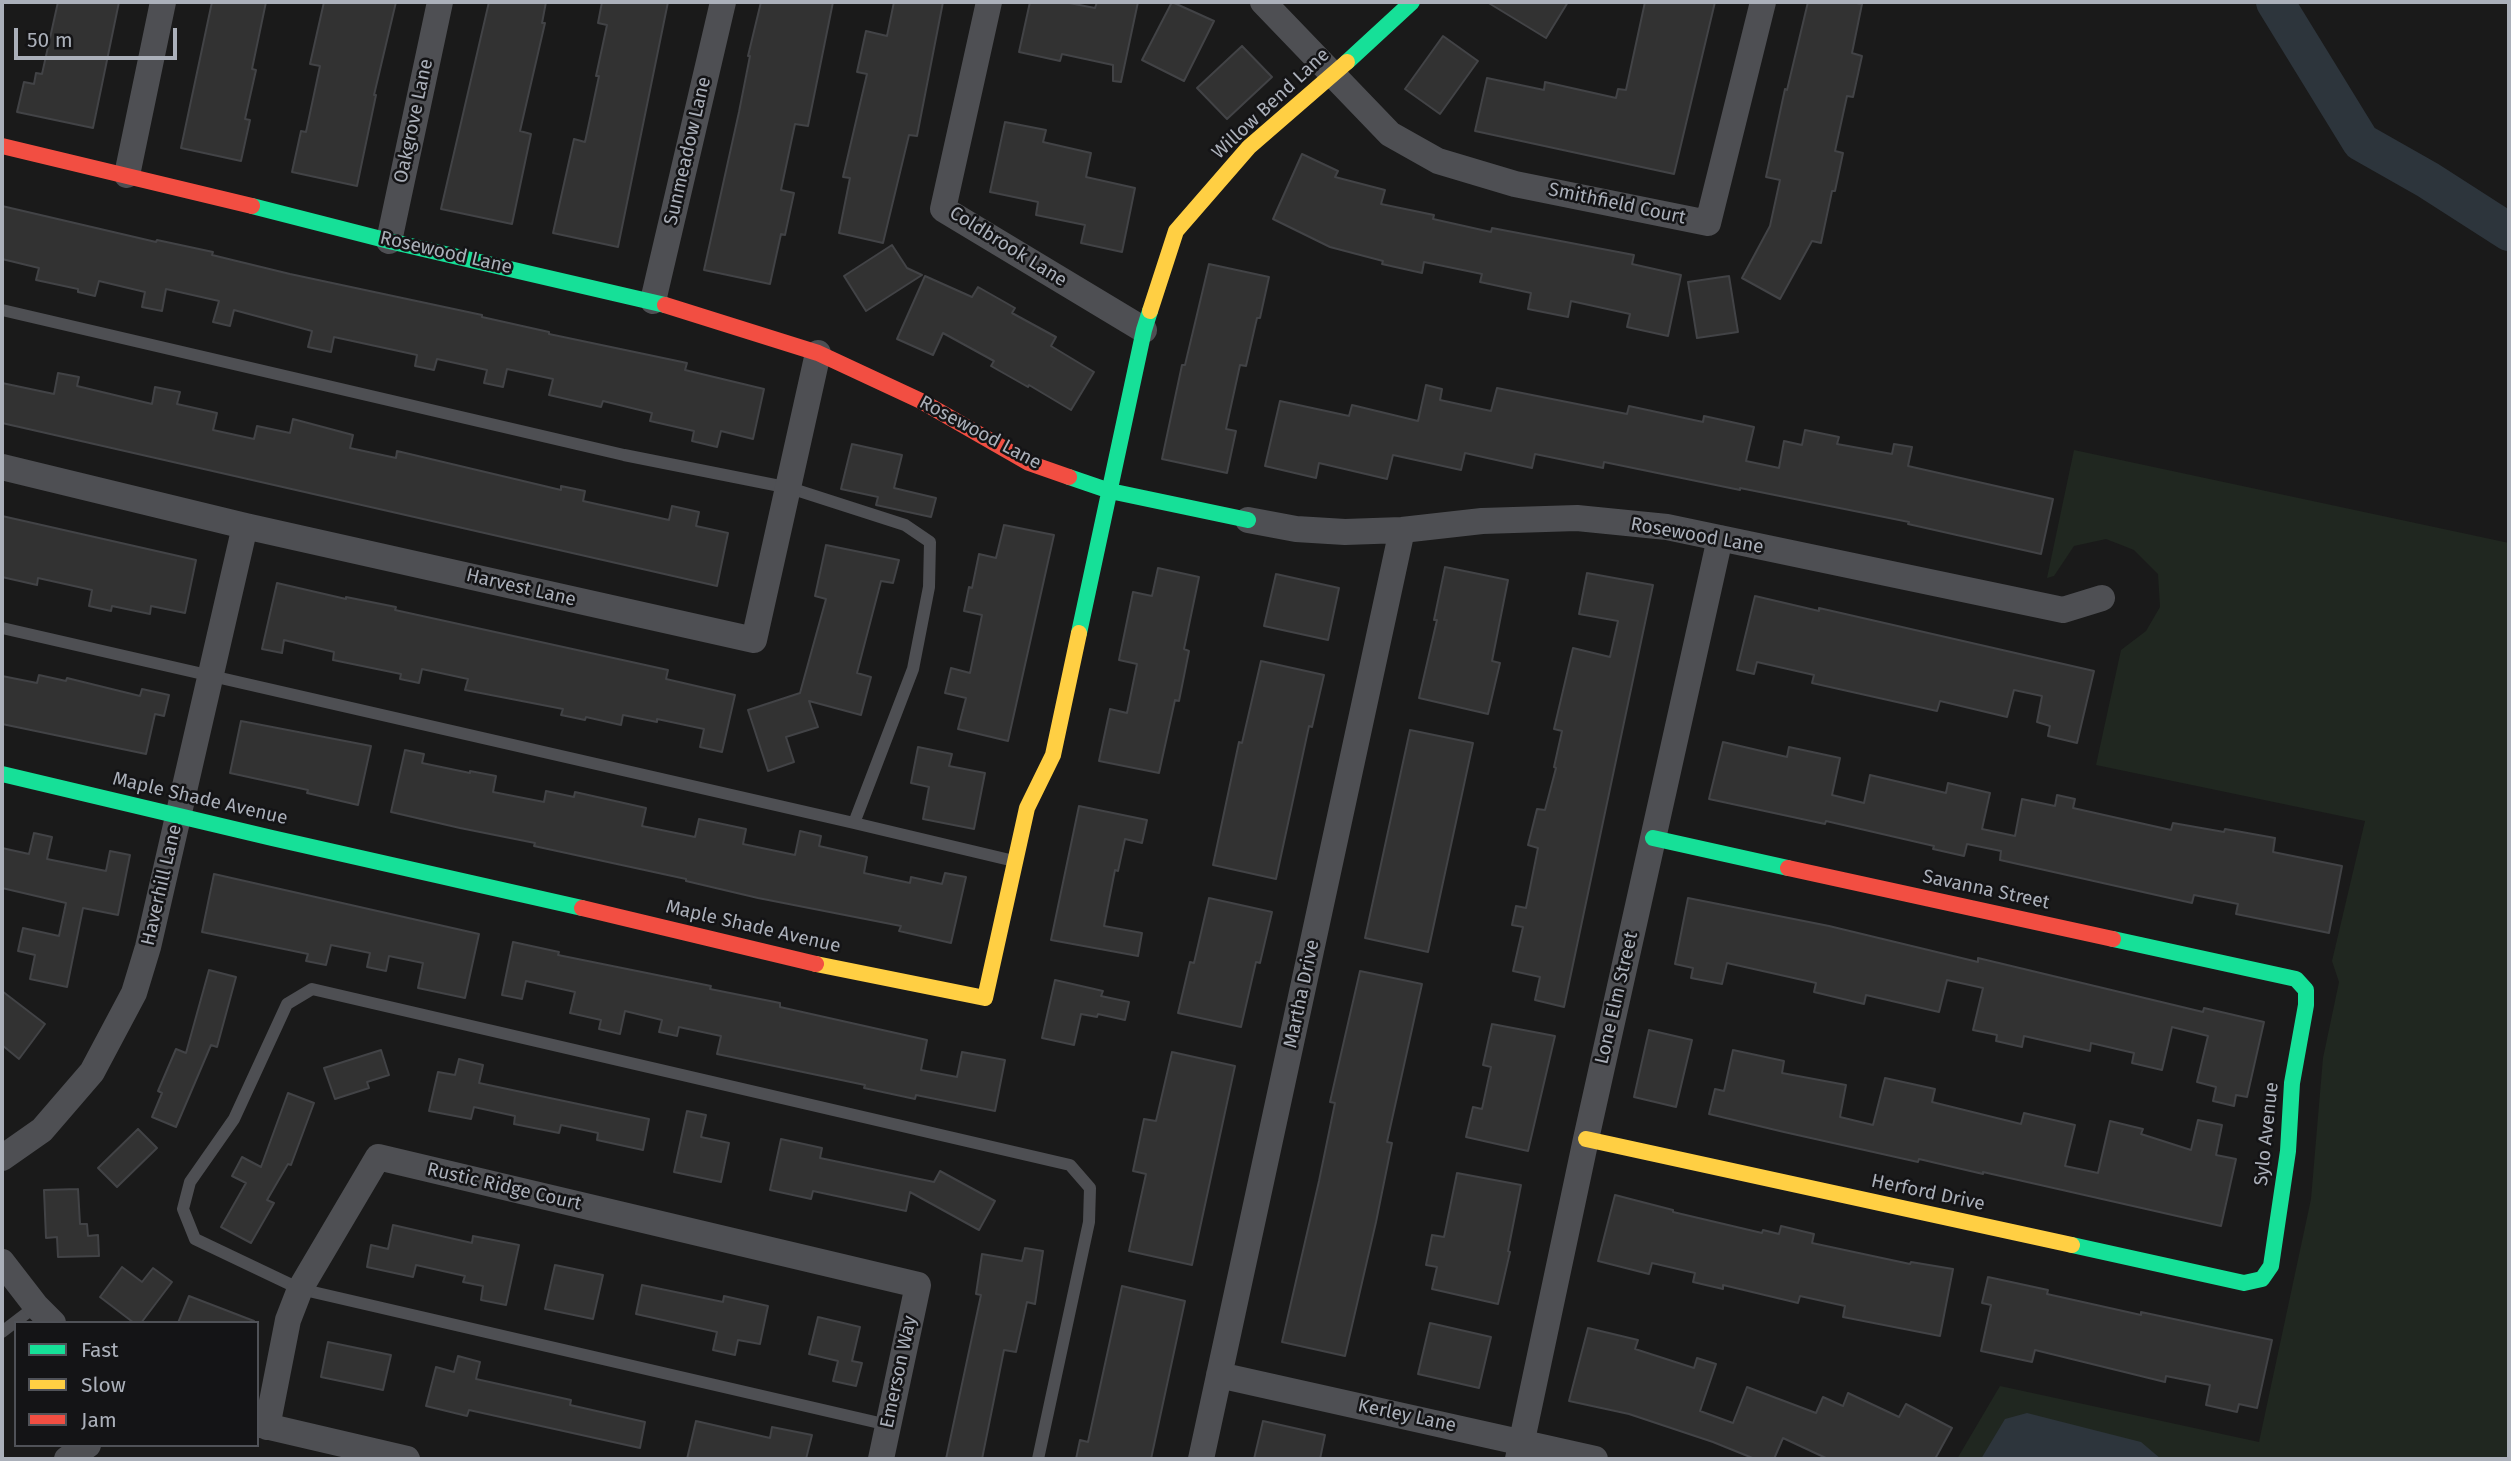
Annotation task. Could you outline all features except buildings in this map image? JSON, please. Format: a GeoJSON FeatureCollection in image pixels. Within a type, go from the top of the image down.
{"type":"FeatureCollection","features":[{"type":"Feature","properties":{"kind":"street"},"geometry":{"type":"LineString","coordinates":[[127,175],[163,2]]}},
{"type":"Feature","properties":{"kind":"street","name":"Oakgrove Lane"},"geometry":{"type":"LineString","coordinates":[[389,241],[440,2]]}},
{"type":"Feature","properties":{"kind":"street","name":"Sunmeadow Lane"},"geometry":{"type":"LineString","coordinates":[[653,301],[723,2]]}},
{"type":"Feature","properties":{"kind":"street","name":"Coldbrook Lane"},"geometry":{"type":"LineString","coordinates":[[989,2],[943,209],[1144,330]]}},
{"type":"Feature","properties":{"kind":"street"},"geometry":{"type":"LineString","coordinates":[[1263,2],[1334,74]]}},
{"type":"Feature","properties":{"kind":"street","name":"Willow Bend Lane"},"geometry":{"type":"LineString","coordinates":[[1110,491],[1144,330],[1176,231],[1249,148],[1412,2]]}},
{"type":"Feature","properties":{"kind":"street","name":"Smithfield Court"},"geometry":{"type":"LineString","coordinates":[[1334,74],[1390,134],[1438,160],[1515,184],[1708,223],[1763,2]]}},
{"type":"Feature","properties":{"kind":"street","name":"Rosewood Lane"},"geometry":{"type":"LineString","coordinates":[[2,146],[389,241],[653,301],[818,353],[920,401],[1030,463],[1110,491],[1296,529],[1345,532],[1402,530],[1482,521],[1577,518],[1667,527],[2063,610],[2102,598]]}},
{"type":"Feature","properties":{"kind":"street","name":"Harvest Lane"},"geometry":{"type":"LineString","coordinates":[[2,467],[245,526],[754,640],[818,353]]}},
{"type":"Feature","properties":{"kind":"street","name":"Maple Shade Avenue"},"geometry":{"type":"LineString","coordinates":[[2,774],[272,838],[522,893],[841,970],[985,998],[1027,808],[1052,755],[1110,491]]}},
{"type":"Feature","properties":{"kind":"street","name":"Haverhill Lane"},"geometry":{"type":"LineString","coordinates":[[2,1158],[42,1130],[92,1072],[134,993],[148,947],[245,526]]}},
{"type":"Feature","properties":{"kind":"street","name":"Martha Drive"},"geometry":{"type":"LineString","coordinates":[[1201,1459],[1402,530]]}},
{"type":"Feature","properties":{"kind":"street","name":"Lone Elm Street"},"geometry":{"type":"LineString","coordinates":[[1520,1450],[1586,1139],[1720,538]]}},
{"type":"Feature","properties":{"kind":"street","name":"Savanna Street"},"geometry":{"type":"LineString","coordinates":[[1653,838],[2296,979],[2306,990]]}},
{"type":"Feature","properties":{"kind":"street","name":"Sylo Avenue"},"geometry":{"type":"LineString","coordinates":[[2262,1279],[2271,1266],[2275,1240],[2288,1151],[2292,1083],[2306,1005],[2306,990]]}},
{"type":"Feature","properties":{"kind":"street","name":"Herford Drive"},"geometry":{"type":"LineString","coordinates":[[1586,1139],[2244,1283],[2262,1279]]}},
{"type":"Feature","properties":{"kind":"street","name":"Rustic Ridge Court"},"geometry":{"type":"LineString","coordinates":[[262,1425],[288,1320],[300,1289],[378,1157],[918,1285]]}},
{"type":"Feature","properties":{"kind":"street"},"geometry":{"type":"LineString","coordinates":[[2,1262],[45,1314]]}},
{"type":"Feature","properties":{"kind":"street","name":"Emerson Way"},"geometry":{"type":"LineString","coordinates":[[881,1459],[918,1285]]}},
{"type":"Feature","properties":{"kind":"street","name":"Kerley Lane"},"geometry":{"type":"LineString","coordinates":[[1219,1375],[1520,1450],[1595,1459]]}},
{"type":"Feature","properties":{"kind":"street"},"geometry":{"type":"LineString","coordinates":[[262,1425],[407,1459]]}},
{"type":"Feature","properties":{"kind":"street"},"geometry":{"type":"LineString","coordinates":[[68,1459],[85,1447]]}},
{"type":"Feature","properties":{"kind":"lane"},"geometry":{"type":"LineString","coordinates":[[2,310],[624,455],[790,488],[905,525],[930,542],[929,587],[913,669],[854,823]]}},
{"type":"Feature","properties":{"kind":"lane"},"geometry":{"type":"LineString","coordinates":[[2,628],[1014,860]]}},
{"type":"Feature","properties":{"kind":"lane"},"geometry":{"type":"LineString","coordinates":[[888,1425],[300,1289],[195,1238],[183,1209],[190,1182],[234,1119],[287,1004],[312,989],[1070,1165],[1090,1188],[1089,1222],[1038,1459]]}},
{"type":"Feature","properties":{"kind":"lane"},"geometry":{"type":"LineString","coordinates":[[28,1321],[45,1314]]}},
{"type":"Feature","properties":{"kind":"shaded area"},"geometry":{"type":"Polygon","coordinates":[[[2074,450],[2509,543],[2509,1459],[1957,1459],[2000,1386],[2259,1442],[2311,1199],[2323,1058],[2339,982],[2332,961],[2365,821],[2096,765],[2121,650],[2146,631],[2160,607],[2158,574],[2134,550],[2106,539],[2074,546],[2054,576],[2047,578],[2074,450]]]}},
{"type":"Feature","properties":{"kind":"shaded area"},"geometry":{"type":"Polygon","coordinates":[[[2027,1413],[2141,1442],[2161,1459],[1981,1459],[2005,1419],[2027,1413]]]}},
{"type":"Feature","properties":{"kind":"waterway"},"geometry":{"type":"LineString","coordinates":[[2275,2],[2361,142],[2428,180],[2509,232]]}},
{"type":"Feature","properties":{"kind":"traffic: fast"},"geometry":{"type":"LineString","coordinates":[[1347,62],[1412,2]]}},
{"type":"Feature","properties":{"kind":"traffic: fast"},"geometry":{"type":"LineString","coordinates":[[252,206],[389,241],[665,305]]}},
{"type":"Feature","properties":{"kind":"traffic: fast"},"geometry":{"type":"LineString","coordinates":[[1079,633],[1150,311]]}},
{"type":"Feature","properties":{"kind":"traffic: fast"},"geometry":{"type":"LineString","coordinates":[[1069,477],[1110,491],[1248,520]]}},
{"type":"Feature","properties":{"kind":"traffic: fast"},"geometry":{"type":"LineString","coordinates":[[2,774],[582,908]]}},
{"type":"Feature","properties":{"kind":"traffic: fast"},"geometry":{"type":"LineString","coordinates":[[1653,838],[1788,868]]}},
{"type":"Feature","properties":{"kind":"traffic: fast"},"geometry":{"type":"LineString","coordinates":[[2072,1245],[2244,1283],[2262,1279],[2271,1266],[2288,1151],[2292,1083],[2306,1005],[2306,990],[2296,979],[2113,939]]}},
{"type":"Feature","properties":{"kind":"traffic: slow"},"geometry":{"type":"LineString","coordinates":[[1150,311],[1176,231],[1249,147],[1347,62]]}},
{"type":"Feature","properties":{"kind":"traffic: slow"},"geometry":{"type":"LineString","coordinates":[[816,964],[985,998],[1027,808],[1053,755],[1079,633]]}},
{"type":"Feature","properties":{"kind":"traffic: slow"},"geometry":{"type":"LineString","coordinates":[[1586,1139],[2072,1245]]}},
{"type":"Feature","properties":{"kind":"traffic: jam"},"geometry":{"type":"LineString","coordinates":[[2,146],[252,206]]}},
{"type":"Feature","properties":{"kind":"traffic: jam"},"geometry":{"type":"LineString","coordinates":[[665,305],[818,353],[921,401],[1029,463],[1069,477]]}},
{"type":"Feature","properties":{"kind":"traffic: jam"},"geometry":{"type":"LineString","coordinates":[[1788,868],[2113,939]]}},
{"type":"Feature","properties":{"kind":"traffic: jam"},"geometry":{"type":"LineString","coordinates":[[582,908],[816,964]]}}]}
